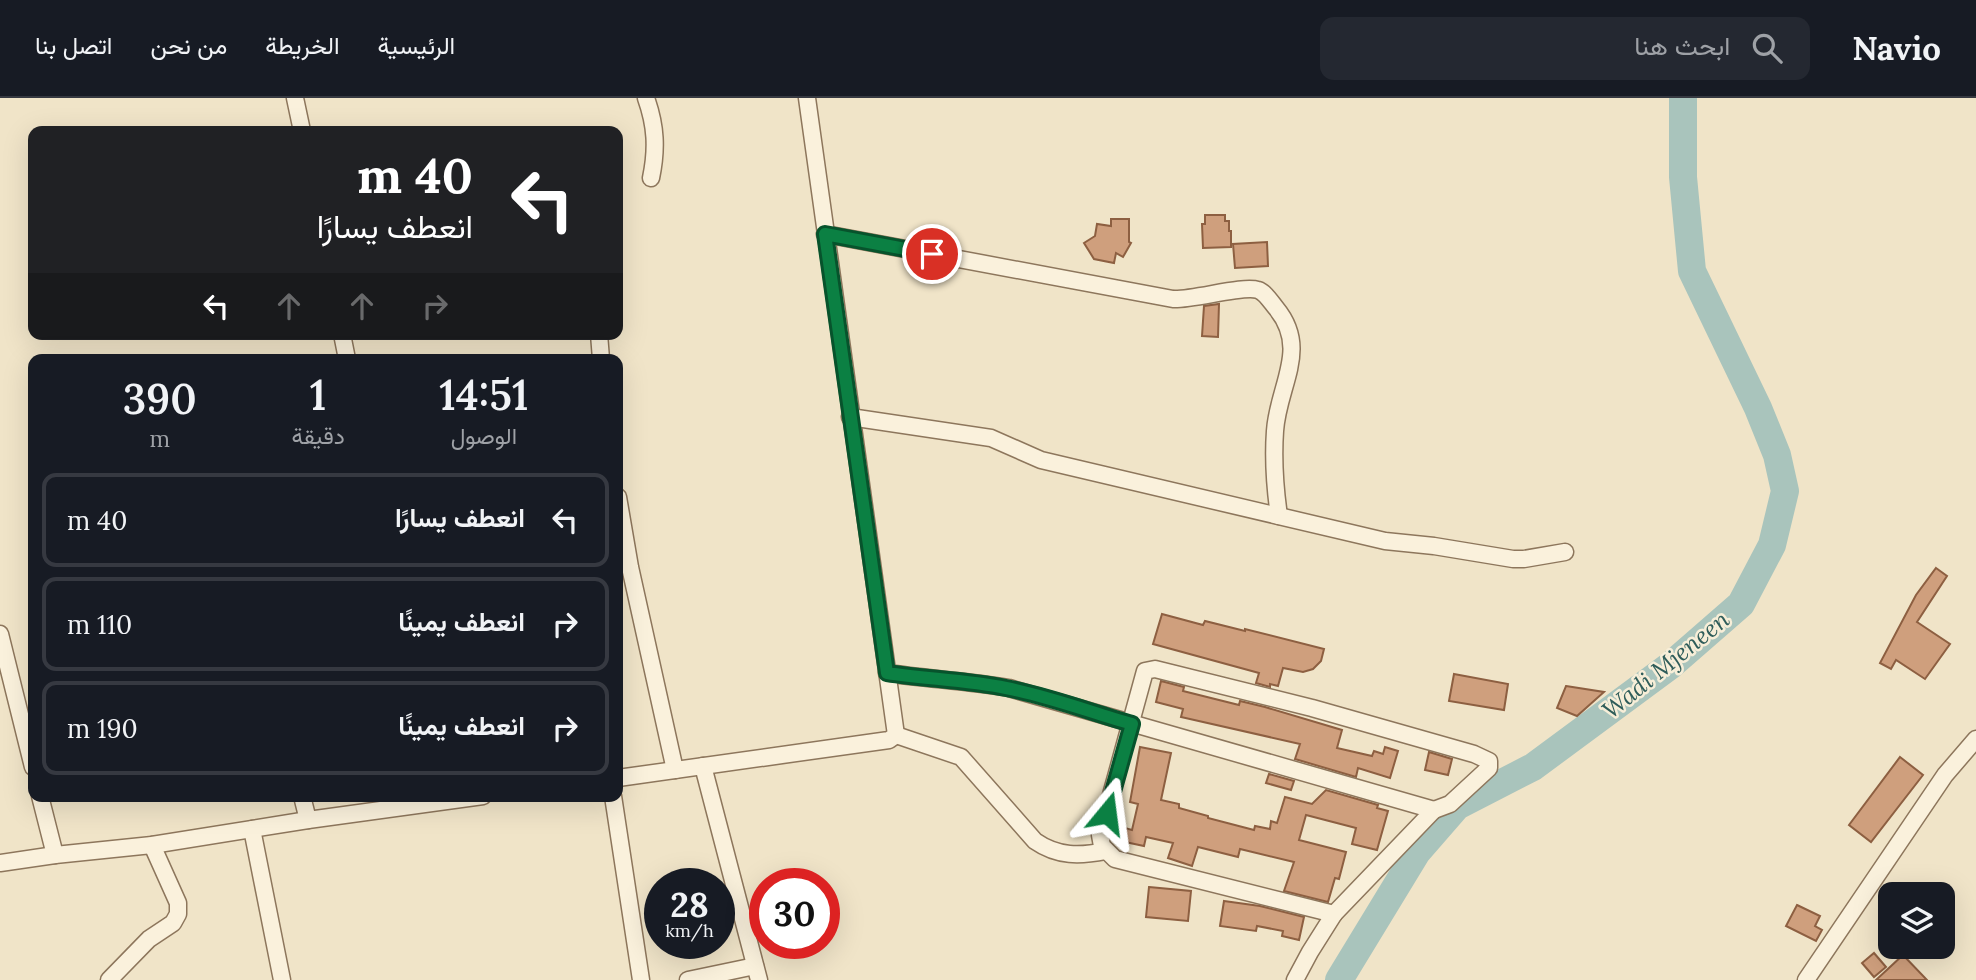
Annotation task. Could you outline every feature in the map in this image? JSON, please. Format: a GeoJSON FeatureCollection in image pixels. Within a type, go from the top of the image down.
{"type":"FeatureCollection","features":[{"type":"Feature","properties":{"kind":"street"},"geometry":{"type":"LineString","coordinates":[[295,98],[301,126]]}},
{"type":"Feature","properties":{"kind":"street"},"geometry":{"type":"LineString","coordinates":[[646,98],[654,121],[656,142],[651,178]]}},
{"type":"Feature","properties":{"kind":"street"},"geometry":{"type":"LineString","coordinates":[[807,98],[896,735]]}},
{"type":"Feature","properties":{"kind":"street"},"geometry":{"type":"LineString","coordinates":[[825,234],[1172,299],[1196,298],[1249,288],[1261,291],[1288,325],[1294,349],[1275,428],[1275,475],[1279,516]]}},
{"type":"Feature","properties":{"kind":"street"},"geometry":{"type":"LineString","coordinates":[[850,417],[991,438],[1041,460],[1385,541],[1513,559],[1564,552]]}},
{"type":"Feature","properties":{"kind":"street"},"geometry":{"type":"LineString","coordinates":[[623,527],[675,770]]}},
{"type":"Feature","properties":{"kind":"street"},"geometry":{"type":"LineString","coordinates":[[0,634],[28,748]]}},
{"type":"Feature","properties":{"kind":"street"},"geometry":{"type":"LineString","coordinates":[[1295,980],[1334,914],[1434,810],[1450,804],[1489,768],[1489,761],[1312,708],[1155,669],[1145,671],[1100,835],[1102,846],[1115,859],[1334,914]]}},
{"type":"Feature","properties":{"kind":"street"},"geometry":{"type":"LineString","coordinates":[[887,673],[1009,688],[1434,810]]}},
{"type":"Feature","properties":{"kind":"street"},"geometry":{"type":"LineString","coordinates":[[623,777],[889,740],[896,735]]}},
{"type":"Feature","properties":{"kind":"street"},"geometry":{"type":"LineString","coordinates":[[896,735],[961,757],[1035,841],[1044,847],[1072,856],[1106,851]]}},
{"type":"Feature","properties":{"kind":"street"},"geometry":{"type":"LineString","coordinates":[[1806,980],[1945,775],[1976,739]]}},
{"type":"Feature","properties":{"kind":"street"},"geometry":{"type":"LineString","coordinates":[[688,980],[757,973],[703,766]]}},
{"type":"Feature","properties":{"kind":"street"},"geometry":{"type":"LineString","coordinates":[[42,802],[55,855]]}},
{"type":"Feature","properties":{"kind":"street"},"geometry":{"type":"LineString","coordinates":[[304,802],[308,820]]}},
{"type":"Feature","properties":{"kind":"street"},"geometry":{"type":"LineString","coordinates":[[0,863],[152,845],[439,802]]}},
{"type":"Feature","properties":{"kind":"street"},"geometry":{"type":"LineString","coordinates":[[614,802],[641,980]]}},
{"type":"Feature","properties":{"kind":"street"},"geometry":{"type":"LineString","coordinates":[[252,829],[282,980]]}},
{"type":"Feature","properties":{"kind":"street"},"geometry":{"type":"LineString","coordinates":[[109,980],[149,939],[173,923],[178,914],[178,903],[152,845]]}},
{"type":"Feature","properties":{"kind":"building"},"geometry":{"type":"Polygon","coordinates":[[[1205,215],[1225,215],[1225,221],[1229,221],[1231,231],[1231,247],[1203,248],[1202,224],[1205,224],[1205,215]]]}},
{"type":"Feature","properties":{"kind":"building"},"geometry":{"type":"Polygon","coordinates":[[[1111,219],[1129,219],[1131,243],[1123,257],[1116,253],[1114,263],[1094,259],[1084,243],[1095,236],[1097,224],[1111,226],[1111,219]]]}},
{"type":"Feature","properties":{"kind":"building"},"geometry":{"type":"Polygon","coordinates":[[[1267,242],[1268,266],[1235,268],[1233,244],[1267,242]]]}},
{"type":"Feature","properties":{"kind":"building"},"geometry":{"type":"Polygon","coordinates":[[[1219,304],[1218,337],[1202,336],[1204,306],[1219,304]]]}},
{"type":"Feature","properties":{"kind":"building"},"geometry":{"type":"Polygon","coordinates":[[[1936,568],[1947,576],[1917,622],[1950,644],[1925,679],[1896,660],[1891,669],[1880,663],[1916,595],[1936,568]]]}},
{"type":"Feature","properties":{"kind":"building"},"geometry":{"type":"Polygon","coordinates":[[[1162,614],[1203,625],[1205,621],[1245,629],[1324,649],[1321,661],[1313,669],[1303,672],[1283,668],[1278,686],[1256,683],[1259,673],[1153,644],[1162,614]]]}},
{"type":"Feature","properties":{"kind":"building"},"geometry":{"type":"Polygon","coordinates":[[[1454,674],[1508,684],[1504,710],[1449,701],[1454,674]]]}},
{"type":"Feature","properties":{"kind":"building"},"geometry":{"type":"Polygon","coordinates":[[[1161,681],[1184,687],[1183,691],[1239,705],[1240,701],[1265,707],[1342,730],[1337,748],[1372,756],[1374,751],[1383,754],[1385,747],[1398,751],[1390,778],[1358,768],[1356,777],[1295,759],[1300,744],[1181,717],[1183,709],[1156,702],[1161,681]]]}},
{"type":"Feature","properties":{"kind":"building"},"geometry":{"type":"Polygon","coordinates":[[[1566,686],[1604,692],[1577,716],[1557,708],[1566,686]]]}},
{"type":"Feature","properties":{"kind":"building"},"geometry":{"type":"Polygon","coordinates":[[[1140,747],[1171,753],[1161,800],[1179,804],[1179,808],[1208,818],[1254,830],[1255,826],[1270,829],[1271,821],[1277,823],[1285,797],[1312,804],[1326,790],[1378,805],[1377,808],[1388,811],[1377,850],[1352,844],[1356,828],[1306,815],[1299,840],[1346,852],[1339,879],[1335,878],[1328,902],[1284,891],[1294,862],[1240,849],[1238,857],[1198,847],[1192,866],[1168,858],[1173,843],[1146,837],[1144,846],[1111,839],[1114,825],[1132,830],[1138,804],[1130,802],[1140,747]]]}},
{"type":"Feature","properties":{"kind":"building"},"geometry":{"type":"Polygon","coordinates":[[[1429,752],[1452,759],[1448,775],[1425,770],[1429,752]]]}},
{"type":"Feature","properties":{"kind":"building"},"geometry":{"type":"Polygon","coordinates":[[[1900,757],[1923,775],[1871,842],[1849,825],[1900,757]]]}},
{"type":"Feature","properties":{"kind":"building"},"geometry":{"type":"Polygon","coordinates":[[[1269,774],[1294,781],[1291,790],[1266,783],[1269,774]]]}},
{"type":"Feature","properties":{"kind":"building"},"geometry":{"type":"Polygon","coordinates":[[[1149,887],[1191,891],[1188,921],[1146,917],[1149,887]]]}},
{"type":"Feature","properties":{"kind":"building"},"geometry":{"type":"Polygon","coordinates":[[[1224,901],[1260,906],[1304,917],[1299,940],[1282,936],[1283,931],[1257,926],[1256,931],[1220,926],[1224,901]]]}},
{"type":"Feature","properties":{"kind":"building"},"geometry":{"type":"Polygon","coordinates":[[[1797,905],[1820,916],[1815,926],[1822,930],[1816,941],[1786,926],[1797,905]]]}},
{"type":"Feature","properties":{"kind":"building"},"geometry":{"type":"Polygon","coordinates":[[[1874,953],[1886,967],[1874,977],[1862,963],[1874,953]]]}},
{"type":"Feature","properties":{"kind":"building"},"geometry":{"type":"Polygon","coordinates":[[[1899,959],[1907,959],[1927,980],[1876,980],[1899,959]]]}},
{"type":"Feature","properties":{"kind":"waterway","name":"Wadi Mjeneen"},"geometry":{"type":"LineString","coordinates":[[1339,980],[1417,852],[1457,806],[1533,767],[1671,665],[1741,604],[1772,545],[1785,491],[1777,455],[1758,408],[1692,271],[1683,177],[1683,98]]}},
{"type":"Feature","properties":{"kind":"route"},"geometry":{"type":"LineString","coordinates":[[932,254],[825,234],[887,673],[1009,688],[1132,724],[1107,813]]}}]}
